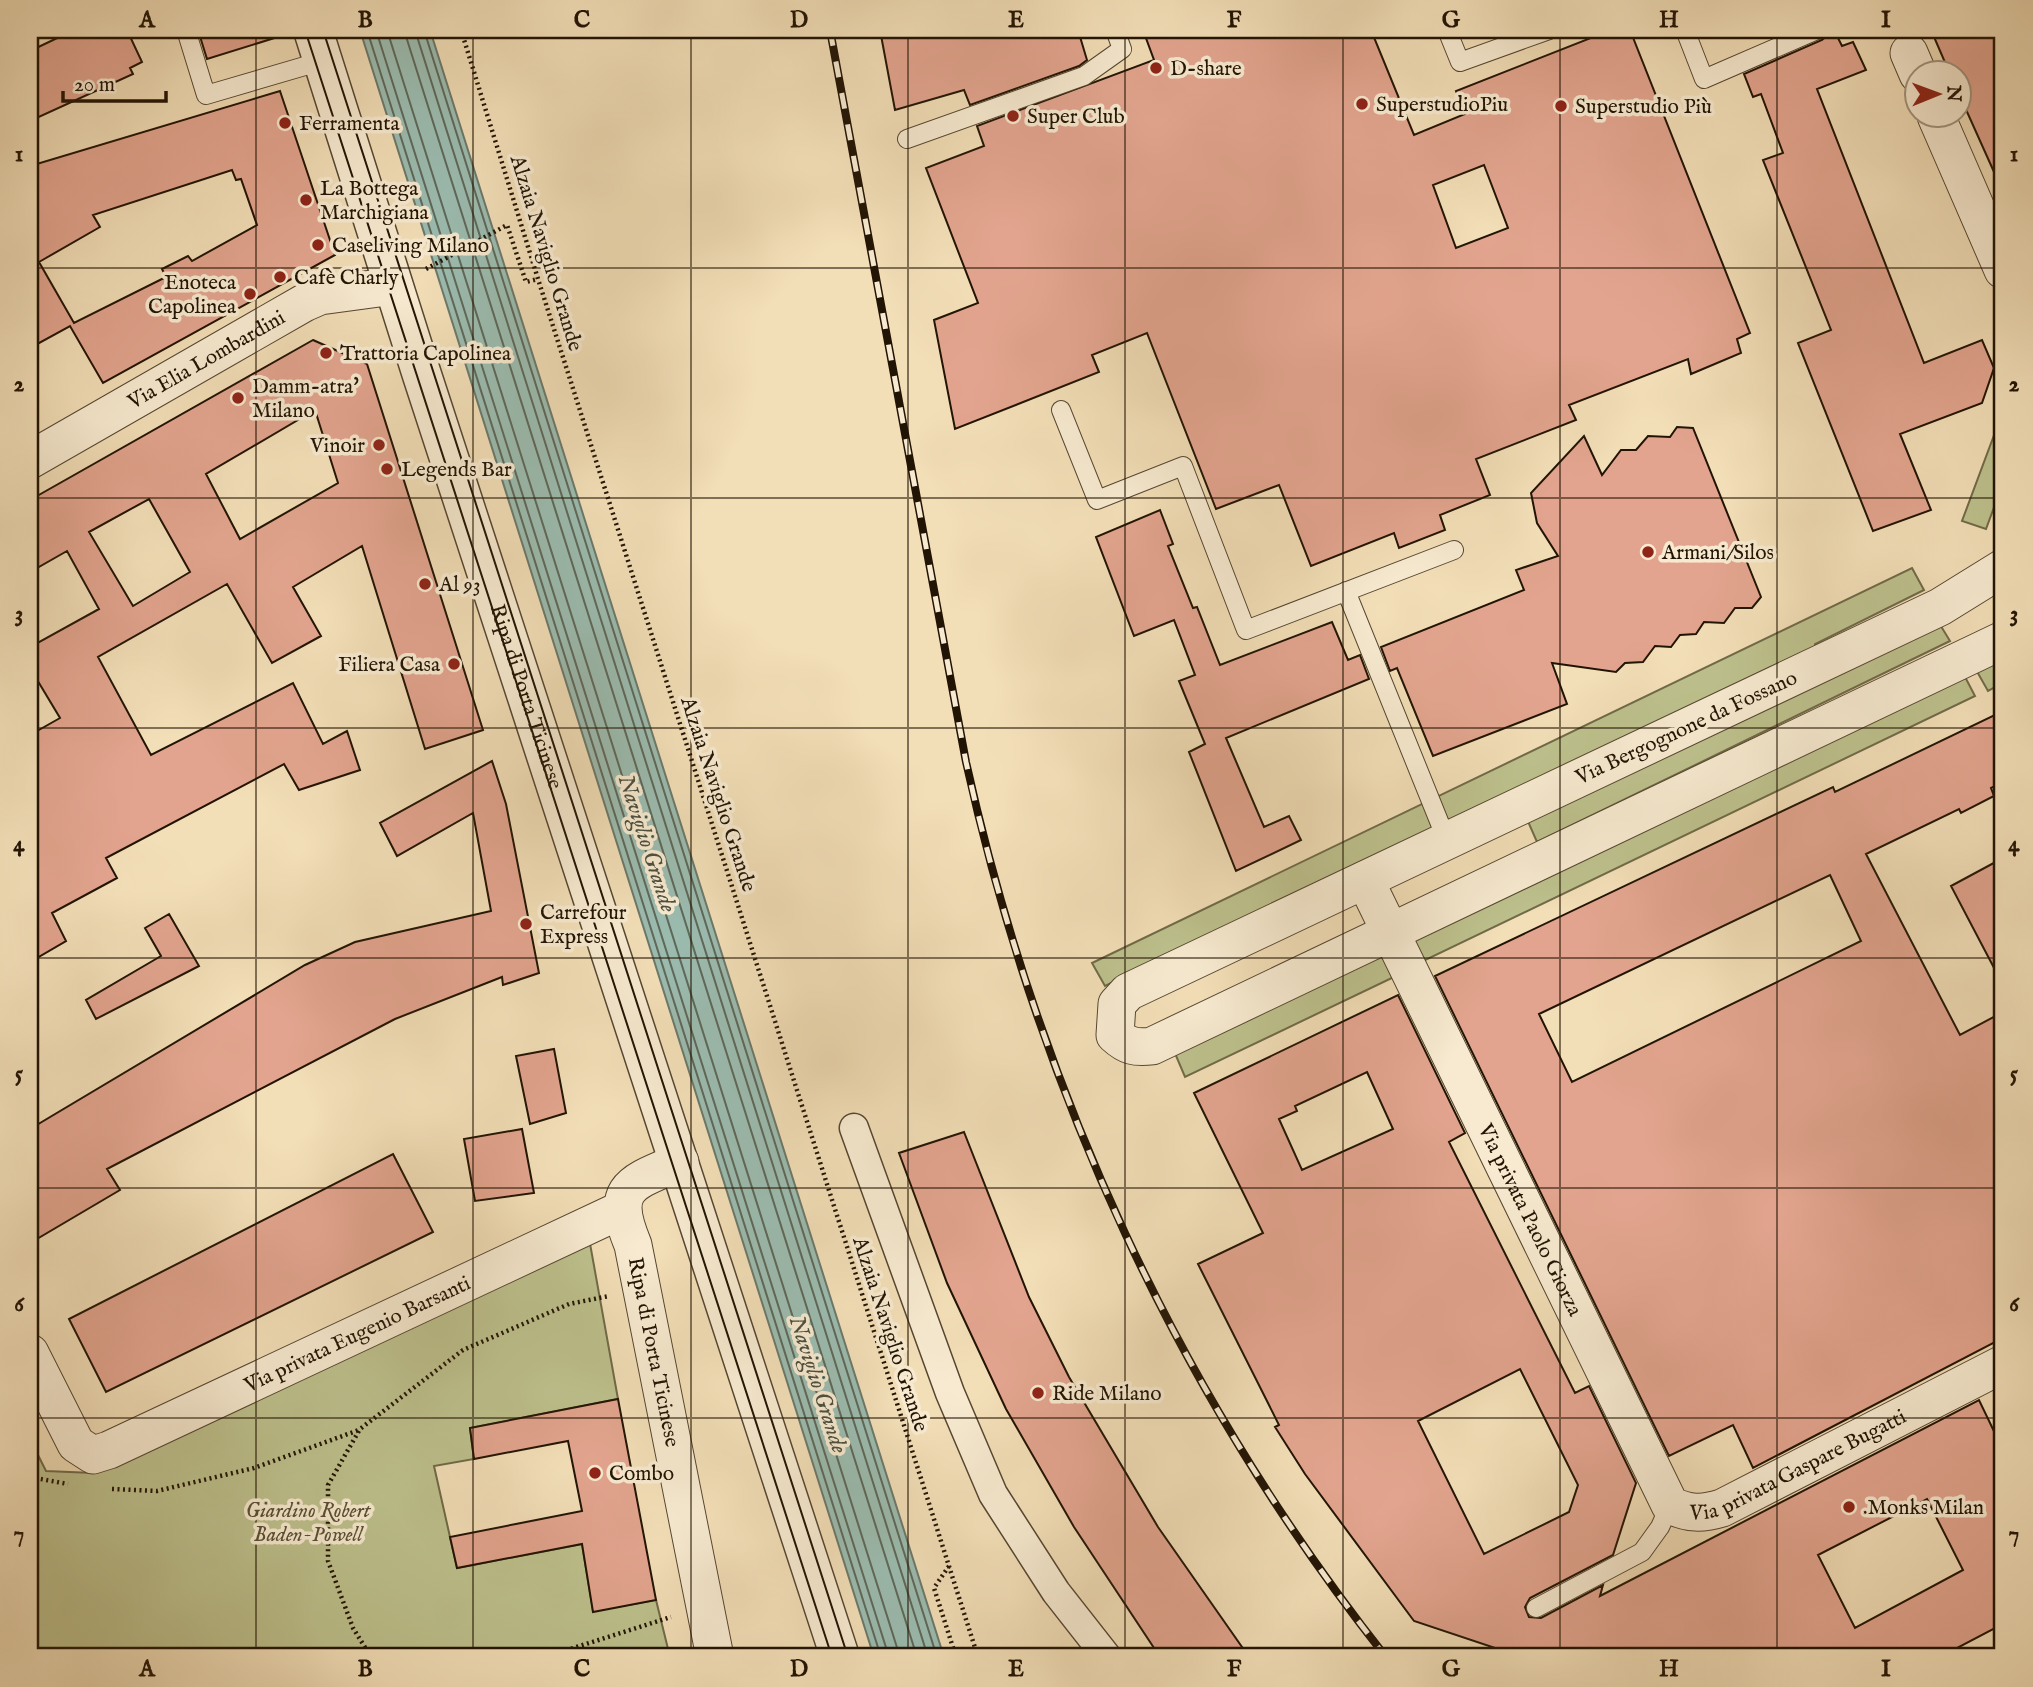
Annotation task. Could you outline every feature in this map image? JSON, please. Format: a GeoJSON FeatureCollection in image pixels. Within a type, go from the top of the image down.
{"type":"FeatureCollection","features":[{"type":"Feature","properties":{"kind":"street","name":"Ripa di Porta Ticinese"},"geometry":{"type":"LineString","coordinates":[[318,45],[405,280],[680,1162],[839,1657]]}},
{"type":"Feature","properties":{"kind":"street"},"geometry":{"type":"LineString","coordinates":[[1942,130],[2003,270]]}},
{"type":"Feature","properties":{"kind":"street","name":"Via Elia Lombardini"},"geometry":{"type":"LineString","coordinates":[[30,460],[304,303],[320,296],[405,280]]}},
{"type":"Feature","properties":{"kind":"street","name":"Via Bergognone da Fossano"},"geometry":{"type":"LineString","coordinates":[[2003,568],[1940,607],[1128,992],[1116,1004],[1115,1035],[1125,1044],[1136,1048],[1152,1046],[2003,640]]}},
{"type":"Feature","properties":{"kind":"street"},"geometry":{"type":"LineString","coordinates":[[1366,880],[1392,933]]}},
{"type":"Feature","properties":{"kind":"street","name":"Via privata Paolo Giorza"},"geometry":{"type":"LineString","coordinates":[[1392,933],[1670,1505]]}},
{"type":"Feature","properties":{"kind":"street"},"geometry":{"type":"LineString","coordinates":[[854,1128],[950,1393],[993,1494],[1056,1592],[1107,1657]]}},
{"type":"Feature","properties":{"kind":"street"},"geometry":{"type":"LineString","coordinates":[[621,1210],[626,1193],[634,1182],[680,1162]]}},
{"type":"Feature","properties":{"kind":"street","name":"Ripa di Porta Ticinese"},"geometry":{"type":"LineString","coordinates":[[621,1210],[634,1245],[715,1657]]}},
{"type":"Feature","properties":{"kind":"street","name":"Via privata Eugenio Barsanti"},"geometry":{"type":"LineString","coordinates":[[30,1353],[76,1444],[93,1455],[121,1445],[621,1210]]}},
{"type":"Feature","properties":{"kind":"street","name":"Via privata Gaspare Bugatti"},"geometry":{"type":"LineString","coordinates":[[1670,1505],[1684,1512],[1703,1514],[1722,1508],[2003,1364]]}},
{"type":"Feature","properties":{"kind":"lane"},"geometry":{"type":"LineString","coordinates":[[186,30],[206,95],[318,45]]}},
{"type":"Feature","properties":{"kind":"lane"},"geometry":{"type":"LineString","coordinates":[[907,139],[1084,76],[1122,49],[1115,30]]}},
{"type":"Feature","properties":{"kind":"lane"},"geometry":{"type":"LineString","coordinates":[[1447,30],[1460,62],[1549,30]]}},
{"type":"Feature","properties":{"kind":"lane"},"geometry":{"type":"LineString","coordinates":[[1685,30],[1704,79],[1817,30]]}},
{"type":"Feature","properties":{"kind":"lane"},"geometry":{"type":"LineString","coordinates":[[1061,410],[1097,500],[1183,467],[1246,629],[1454,550]]}},
{"type":"Feature","properties":{"kind":"lane"},"geometry":{"type":"LineString","coordinates":[[1346,591],[1447,841]]}},
{"type":"Feature","properties":{"kind":"lane","name":"Via privata Gaspare Bugatti"},"geometry":{"type":"LineString","coordinates":[[1536,1608],[1642,1552],[1660,1527],[1670,1505]]}},
{"type":"Feature","properties":{"kind":"path","name":"Alzaia Naviglio Grande"},"geometry":{"type":"LineString","coordinates":[[461,30],[978,1657]]}},
{"type":"Feature","properties":{"kind":"path"},"geometry":{"type":"LineString","coordinates":[[405,280],[507,225],[526,282],[538,279]]}},
{"type":"Feature","properties":{"kind":"path"},"geometry":{"type":"LineString","coordinates":[[110,1489],[157,1491],[254,1468],[360,1429],[463,1350],[569,1304],[613,1295]]}},
{"type":"Feature","properties":{"kind":"path"},"geometry":{"type":"LineString","coordinates":[[360,1429],[328,1485],[328,1561],[353,1628],[371,1657]]}},
{"type":"Feature","properties":{"kind":"path"},"geometry":{"type":"LineString","coordinates":[[30,1477],[74,1485]]}},
{"type":"Feature","properties":{"kind":"path"},"geometry":{"type":"LineString","coordinates":[[949,1566],[934,1588],[956,1657]]}},
{"type":"Feature","properties":{"kind":"path"},"geometry":{"type":"LineString","coordinates":[[545,1657],[675,1616]]}},
{"type":"Feature","properties":{"kind":"green space"},"geometry":{"type":"Polygon","coordinates":[[[2003,411],[2003,483],[1986,529],[1962,521],[2003,411]]]}},
{"type":"Feature","properties":{"kind":"green space"},"geometry":{"type":"Polygon","coordinates":[[[1912,568],[1924,590],[1815,644],[1815,656],[1547,774],[1105,986],[1092,963],[1912,568]]]}},
{"type":"Feature","properties":{"kind":"green space"},"geometry":{"type":"Polygon","coordinates":[[[1936,618],[1950,641],[1537,842],[1526,817],[1936,618]]]}},
{"type":"Feature","properties":{"kind":"green space"},"geometry":{"type":"Polygon","coordinates":[[[2003,657],[2003,683],[1988,691],[1975,668],[2003,657]]]}},
{"type":"Feature","properties":{"kind":"green space"},"geometry":{"type":"Polygon","coordinates":[[[1963,673],[1975,696],[1415,965],[1403,941],[1963,673]]]}},
{"type":"Feature","properties":{"kind":"green space"},"geometry":{"type":"Polygon","coordinates":[[[1384,953],[1396,976],[1185,1077],[1174,1051],[1384,953]]]}},
{"type":"Feature","properties":{"kind":"green space","name":"Giardino Robert Baden-Powell"},"geometry":{"type":"Polygon","coordinates":[[[589,1238],[618,1399],[470,1428],[474,1459],[434,1466],[457,1568],[582,1544],[593,1611],[656,1600],[670,1657],[30,1657],[30,1439],[46,1471],[93,1473],[589,1238]]]}},
{"type":"Feature","properties":{"kind":"water","name":"Naviglio Grande"},"geometry":{"type":"Polygon","coordinates":[[[360,30],[430,30],[944,1657],[874,1657],[360,30]]]}},
{"type":"Feature","properties":{"kind":"building"},"geometry":{"type":"Polygon","coordinates":[[[74,30],[127,30],[142,62],[130,68],[133,74],[30,121],[30,51],[74,30]]]}},
{"type":"Feature","properties":{"kind":"building"},"geometry":{"type":"Polygon","coordinates":[[[198,30],[280,30],[281,36],[207,59],[198,30]]]}},
{"type":"Feature","properties":{"kind":"building"},"geometry":{"type":"Polygon","coordinates":[[[880,30],[1078,30],[1087,60],[1079,66],[970,105],[964,90],[895,110],[880,30]]]}},
{"type":"Feature","properties":{"kind":"building"},"geometry":{"type":"Polygon","coordinates":[[[1143,30],[1371,30],[1414,135],[1465,114],[1456,91],[1611,30],[1630,30],[1750,333],[1737,339],[1741,353],[1691,374],[1688,359],[1569,405],[1576,420],[1476,459],[1490,495],[1440,515],[1445,530],[1399,548],[1394,533],[1311,566],[1279,485],[1216,509],[1147,333],[1092,355],[1099,372],[955,429],[934,320],[978,303],[926,168],[984,146],[977,126],[1154,60],[1143,30]],[[1484,165],[1433,185],[1456,248],[1508,228],[1484,165]]]}},
{"type":"Feature","properties":{"kind":"building"},"geometry":{"type":"Polygon","coordinates":[[[1834,30],[1842,46],[1853,42],[1866,70],[1817,89],[1924,363],[1982,340],[1994,368],[1982,403],[1900,434],[1931,510],[1873,531],[1798,343],[1831,330],[1763,160],[1783,153],[1761,94],[1753,97],[1744,74],[1822,40],[1834,30]]]}},
{"type":"Feature","properties":{"kind":"building"},"geometry":{"type":"Polygon","coordinates":[[[1931,30],[2003,30],[2003,192],[1974,127],[1974,60],[1944,60],[1931,30]]]}},
{"type":"Feature","properties":{"kind":"building"},"geometry":{"type":"Polygon","coordinates":[[[280,91],[335,255],[103,383],[70,326],[30,348],[30,166],[280,91]],[[232,170],[93,215],[100,227],[39,262],[74,323],[166,277],[162,269],[188,256],[192,261],[257,225],[241,179],[236,180],[232,170]]]}},
{"type":"Feature","properties":{"kind":"building"},"geometry":{"type":"Polygon","coordinates":[[[313,340],[367,364],[483,730],[425,749],[362,546],[293,587],[321,636],[272,663],[227,584],[98,657],[151,755],[293,683],[323,744],[347,731],[360,770],[299,790],[284,764],[106,858],[117,878],[52,913],[66,941],[30,962],[30,735],[60,718],[30,668],[30,647],[99,609],[67,551],[30,572],[30,500],[313,340]],[[315,410],[206,474],[240,539],[338,483],[315,410]],[[149,499],[89,532],[133,606],[190,572],[149,499]]]}},
{"type":"Feature","properties":{"kind":"building","name":"Armani/Silos"},"geometry":{"type":"Polygon","coordinates":[[[1677,427],[1693,428],[1761,597],[1752,608],[1735,608],[1724,623],[1704,622],[1696,634],[1680,635],[1671,647],[1655,646],[1643,662],[1625,663],[1616,672],[1552,663],[1567,704],[1433,756],[1397,668],[1390,671],[1381,647],[1524,590],[1516,570],[1558,556],[1537,523],[1531,493],[1584,436],[1602,475],[1621,450],[1636,450],[1648,436],[1670,437],[1677,427]]]}},
{"type":"Feature","properties":{"kind":"building"},"geometry":{"type":"Polygon","coordinates":[[[1160,510],[1173,544],[1168,546],[1193,608],[1197,607],[1220,665],[1332,622],[1348,660],[1360,655],[1369,679],[1226,738],[1264,827],[1289,816],[1301,840],[1236,871],[1189,752],[1205,744],[1179,681],[1195,675],[1174,620],[1134,636],[1096,537],[1160,510]]]}},
{"type":"Feature","properties":{"kind":"building"},"geometry":{"type":"Polygon","coordinates":[[[2003,711],[2003,782],[1991,788],[1994,796],[1961,813],[1959,809],[1866,854],[1960,1035],[2003,1012],[2003,1338],[1753,1468],[1733,1425],[1669,1456],[1435,976],[1833,787],[1835,792],[2003,711]],[[1830,875],[1539,1014],[1572,1082],[1861,941],[1830,875]]]}},
{"type":"Feature","properties":{"kind":"building"},"geometry":{"type":"Polygon","coordinates":[[[492,761],[506,804],[539,973],[503,985],[502,977],[395,1019],[107,1169],[120,1190],[30,1243],[30,1129],[305,965],[355,942],[491,911],[473,813],[397,856],[380,823],[492,761]]]}},
{"type":"Feature","properties":{"kind":"building"},"geometry":{"type":"Polygon","coordinates":[[[2003,858],[2003,985],[1951,886],[2003,858]]]}},
{"type":"Feature","properties":{"kind":"building"},"geometry":{"type":"Polygon","coordinates":[[[169,914],[199,966],[96,1019],[86,1000],[161,956],[145,928],[169,914]]]}},
{"type":"Feature","properties":{"kind":"building"},"geometry":{"type":"Polygon","coordinates":[[[1398,995],[1465,1133],[1449,1142],[1575,1393],[1589,1386],[1636,1483],[1613,1555],[1530,1598],[1525,1607],[1529,1617],[1541,1618],[1603,1585],[1600,1596],[1979,1400],[2003,1450],[2003,1624],[1940,1657],[1522,1657],[1414,1621],[1305,1474],[1275,1427],[1279,1425],[1198,1264],[1263,1233],[1194,1093],[1398,995]],[[1367,1072],[1295,1106],[1297,1111],[1279,1119],[1302,1170],[1393,1129],[1367,1072]],[[1520,1369],[1418,1421],[1484,1554],[1569,1512],[1578,1485],[1520,1369]],[[1927,1499],[1818,1555],[1855,1628],[1963,1570],[1927,1499]]]}},
{"type":"Feature","properties":{"kind":"building"},"geometry":{"type":"Polygon","coordinates":[[[554,1049],[566,1113],[530,1124],[516,1056],[554,1049]]]}},
{"type":"Feature","properties":{"kind":"building"},"geometry":{"type":"Polygon","coordinates":[[[522,1129],[534,1193],[475,1201],[464,1139],[522,1129]]]}},
{"type":"Feature","properties":{"kind":"building","name":"Ride Milano"},"geometry":{"type":"Polygon","coordinates":[[[964,1132],[1029,1297],[1069,1377],[1158,1527],[1249,1657],[1160,1657],[1074,1527],[1006,1409],[947,1283],[899,1153],[964,1132]]]}},
{"type":"Feature","properties":{"kind":"building"},"geometry":{"type":"Polygon","coordinates":[[[393,1154],[433,1232],[106,1392],[69,1319],[393,1154]]]}},
{"type":"Feature","properties":{"kind":"building"},"geometry":{"type":"Polygon","coordinates":[[[618,1399],[656,1600],[593,1612],[582,1544],[457,1568],[450,1537],[582,1511],[568,1441],[474,1459],[470,1428],[618,1399]]]}},
{"type":"Feature","properties":{"kind":"tram line"},"geometry":{"type":"LineString","coordinates":[[305,30],[832,1657]]}},
{"type":"Feature","properties":{"kind":"tram line"},"geometry":{"type":"LineString","coordinates":[[323,30],[848,1657]]}},
{"type":"Feature","properties":{"kind":"railway"},"geometry":{"type":"LineString","coordinates":[[830,30],[966,762],[996,883],[1033,1002],[1076,1119],[1125,1233],[1181,1344],[1243,1452],[1311,1556],[1386,1657]]}},
{"type":"Feature","properties":{"kind":"place","name":"D-share"},"geometry":{"type":"Point","coordinates":[1156,68]}},
{"type":"Feature","properties":{"kind":"place","name":"SuperstudioPiu"},"geometry":{"type":"Point","coordinates":[1362,104]}},
{"type":"Feature","properties":{"kind":"place","name":"Superstudio Più"},"geometry":{"type":"Point","coordinates":[1561,106]}},
{"type":"Feature","properties":{"kind":"place","name":"Super Club"},"geometry":{"type":"Point","coordinates":[1013,116]}},
{"type":"Feature","properties":{"kind":"place","name":"Ferramenta"},"geometry":{"type":"Point","coordinates":[285,123]}},
{"type":"Feature","properties":{"kind":"place","name":"La Bottega Marchigiana"},"geometry":{"type":"Point","coordinates":[306,200]}},
{"type":"Feature","properties":{"kind":"place","name":"Caseliving Milano"},"geometry":{"type":"Point","coordinates":[318,245]}},
{"type":"Feature","properties":{"kind":"place","name":"Cafè Charly"},"geometry":{"type":"Point","coordinates":[280,277]}},
{"type":"Feature","properties":{"kind":"place","name":"Enoteca Capolinea"},"geometry":{"type":"Point","coordinates":[250,294]}},
{"type":"Feature","properties":{"kind":"place","name":"Trattoria Capolinea"},"geometry":{"type":"Point","coordinates":[326,353]}},
{"type":"Feature","properties":{"kind":"place","name":"Damm-atra' Milano"},"geometry":{"type":"Point","coordinates":[238,398]}},
{"type":"Feature","properties":{"kind":"place","name":"Vinoir"},"geometry":{"type":"Point","coordinates":[379,445]}},
{"type":"Feature","properties":{"kind":"place","name":"Legends Bar"},"geometry":{"type":"Point","coordinates":[387,469]}},
{"type":"Feature","properties":{"kind":"place","name":"Armani/Silos"},"geometry":{"type":"Point","coordinates":[1648,552]}},
{"type":"Feature","properties":{"kind":"place","name":"Al 93"},"geometry":{"type":"Point","coordinates":[425,584]}},
{"type":"Feature","properties":{"kind":"place","name":"Filiera Casa"},"geometry":{"type":"Point","coordinates":[454,664]}},
{"type":"Feature","properties":{"kind":"place","name":"Carrefour Express"},"geometry":{"type":"Point","coordinates":[526,924]}},
{"type":"Feature","properties":{"kind":"place","name":"Ride Milano"},"geometry":{"type":"Point","coordinates":[1038,1393]}},
{"type":"Feature","properties":{"kind":"place","name":"Combo"},"geometry":{"type":"Point","coordinates":[595,1473]}},
{"type":"Feature","properties":{"kind":"place","name":".Monks Milan"},"geometry":{"type":"Point","coordinates":[1849,1507]}}]}
